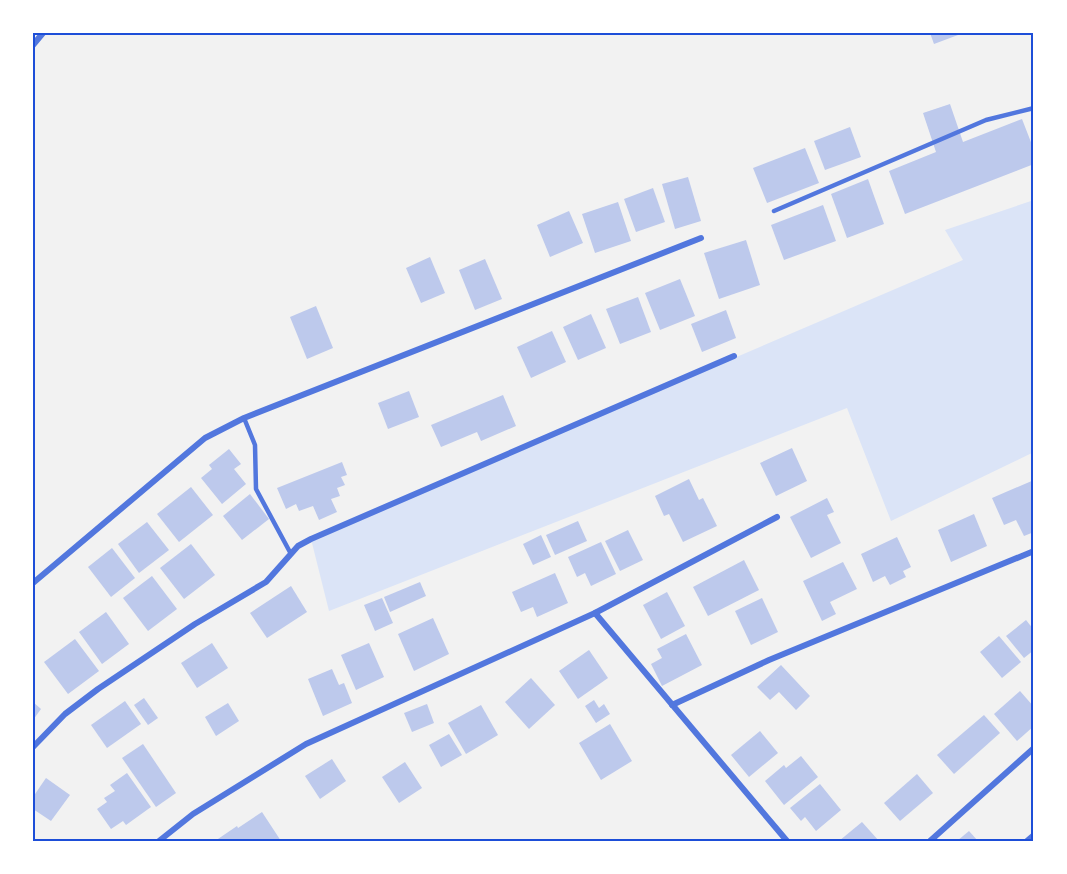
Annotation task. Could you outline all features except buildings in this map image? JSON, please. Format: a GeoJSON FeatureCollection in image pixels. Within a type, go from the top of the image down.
{"type":"FeatureCollection","features":[{"type":"Feature","properties":{"kind":"street"},"geometry":{"type":"LineString","coordinates":[[33,45],[43,33]]}},
{"type":"Feature","properties":{"kind":"street"},"geometry":{"type":"LineString","coordinates":[[33,583],[205,438],[244,418],[701,238]]}},
{"type":"Feature","properties":{"kind":"street"},"geometry":{"type":"LineString","coordinates":[[33,747],[65,714],[98,689],[195,624],[266,582],[298,546],[311,538],[734,356]]}},
{"type":"Feature","properties":{"kind":"street"},"geometry":{"type":"LineString","coordinates":[[159,841],[194,814],[306,744],[595,614],[777,517]]}},
{"type":"Feature","properties":{"kind":"street"},"geometry":{"type":"LineString","coordinates":[[672,705],[769,660],[1034,551]]}},
{"type":"Feature","properties":{"kind":"street"},"geometry":{"type":"LineString","coordinates":[[595,614],[787,841]]}},
{"type":"Feature","properties":{"kind":"street"},"geometry":{"type":"LineString","coordinates":[[930,841],[1034,748]]}},
{"type":"Feature","properties":{"kind":"street"},"geometry":{"type":"LineString","coordinates":[[1027,841],[1034,835]]}},
{"type":"Feature","properties":{"kind":"lane"},"geometry":{"type":"LineString","coordinates":[[774,211],[986,120],[1034,108]]}},
{"type":"Feature","properties":{"kind":"lane"},"geometry":{"type":"LineString","coordinates":[[244,418],[255,445],[256,489],[291,554]]}},
{"type":"Feature","properties":{"kind":"shaded area"},"geometry":{"type":"Polygon","coordinates":[[[1034,200],[1034,452],[891,521],[847,408],[329,611],[311,539],[963,260],[945,230],[1034,200]]]}}]}
